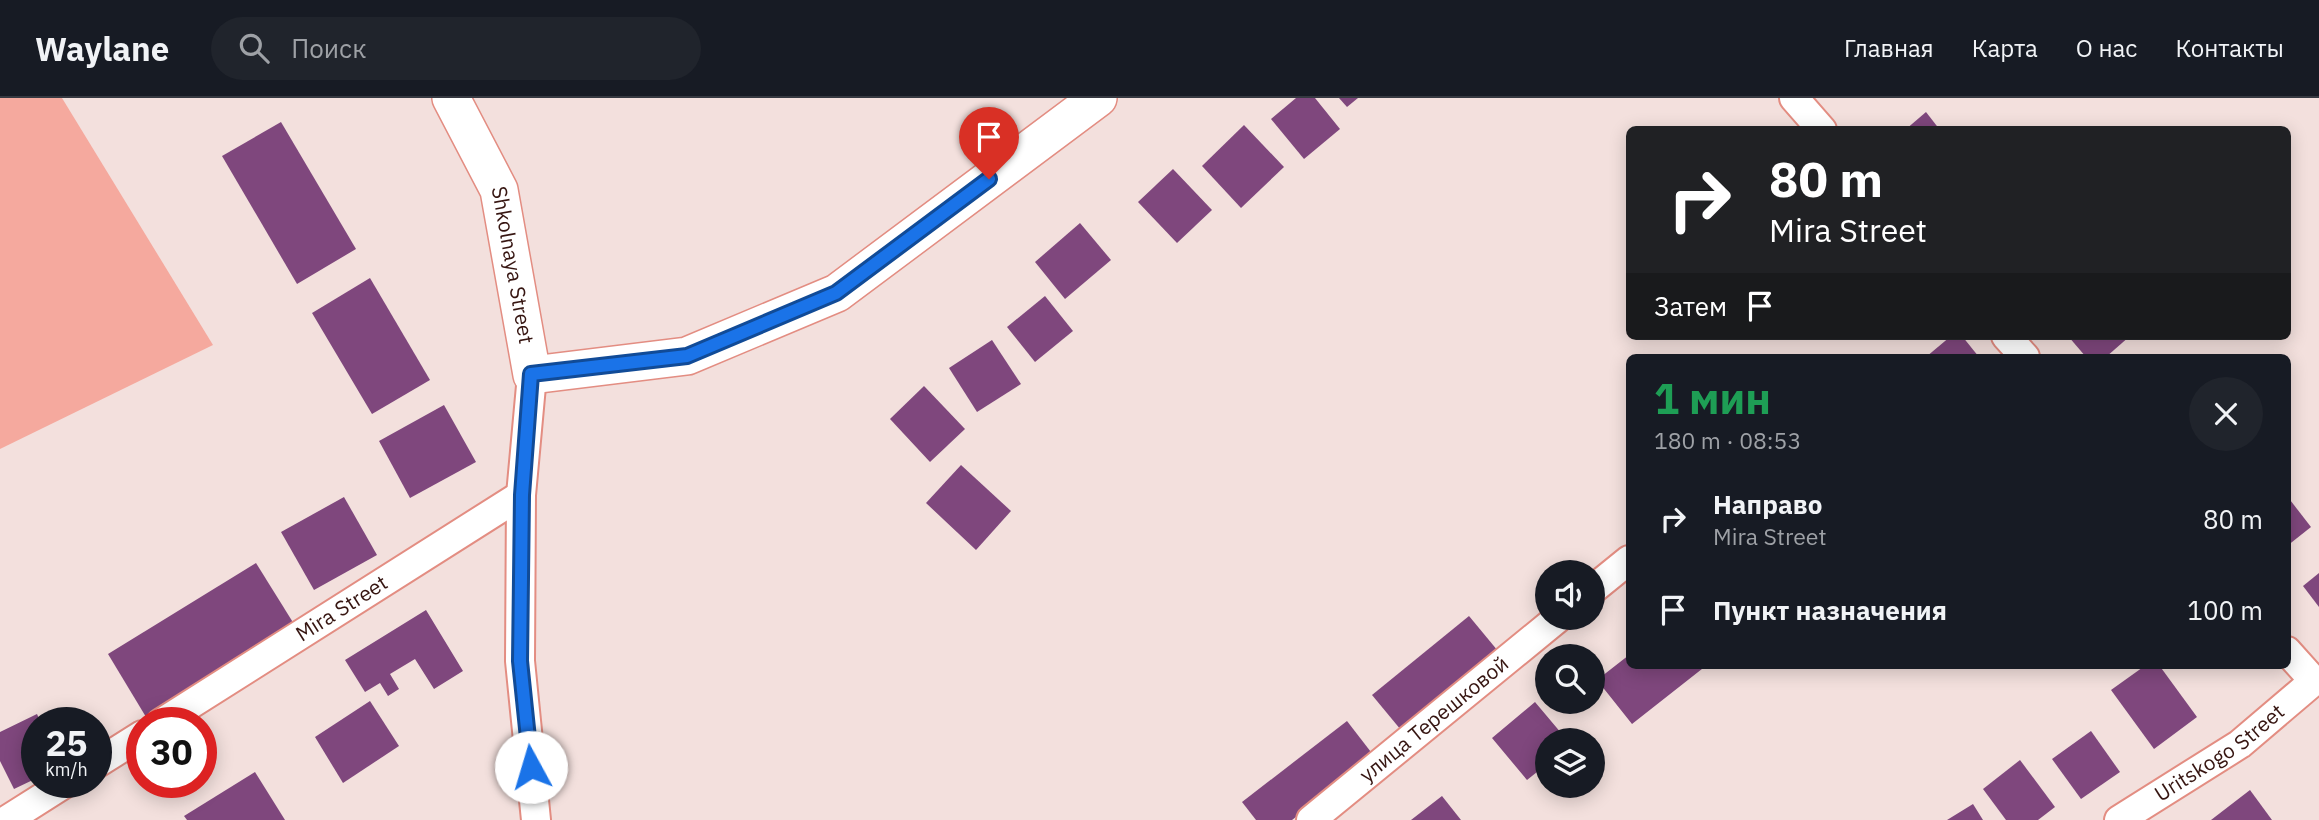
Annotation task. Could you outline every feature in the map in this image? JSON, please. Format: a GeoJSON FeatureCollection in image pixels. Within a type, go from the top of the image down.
{"type":"FeatureCollection","features":[{"type":"Feature","properties":{"kind":"street","name":"Shkolnaya Street"},"geometry":{"type":"LineString","coordinates":[[451,98],[499,190],[531,374],[522,495],[520,661],[536,820]]}},
{"type":"Feature","properties":{"kind":"street"},"geometry":{"type":"LineString","coordinates":[[531,374],[687,356],[836,293],[1098,98]]}},
{"type":"Feature","properties":{"kind":"street"},"geometry":{"type":"LineString","coordinates":[[1794,98],[1818,126]]}},
{"type":"Feature","properties":{"kind":"street"},"geometry":{"type":"LineString","coordinates":[[2010,340],[2022,354]]}},
{"type":"Feature","properties":{"kind":"street","name":"Mira Street"},"geometry":{"type":"LineString","coordinates":[[186,707],[522,495]]}},
{"type":"Feature","properties":{"kind":"street"},"geometry":{"type":"LineString","coordinates":[[1605,579],[1626,562]]}},
{"type":"Feature","properties":{"kind":"street","name":"улица Терешковой"},"geometry":{"type":"LineString","coordinates":[[1311,820],[1543,630]]}},
{"type":"Feature","properties":{"kind":"street","name":"Uritskogo Street"},"geometry":{"type":"LineString","coordinates":[[2119,820],[2240,744],[2314,681],[2291,655]]}},
{"type":"Feature","properties":{"kind":"street"},"geometry":{"type":"LineString","coordinates":[[7,820],[42,798]]}},
{"type":"Feature","properties":{"kind":"shaded area"},"geometry":{"type":"Polygon","coordinates":[[[0,98],[62,98],[213,345],[0,449],[0,98]]]}},
{"type":"Feature","properties":{"kind":"building"},"geometry":{"type":"Polygon","coordinates":[[[1296,98],[1315,98],[1340,129],[1304,159],[1271,119],[1296,98]]]}},
{"type":"Feature","properties":{"kind":"building"},"geometry":{"type":"Polygon","coordinates":[[[1339,98],[1358,98],[1347,107],[1339,98]]]}},
{"type":"Feature","properties":{"kind":"building"},"geometry":{"type":"Polygon","coordinates":[[[1926,112],[1937,126],[1910,126],[1926,112]]]}},
{"type":"Feature","properties":{"kind":"building"},"geometry":{"type":"Polygon","coordinates":[[[281,122],[356,249],[297,284],[222,156],[281,122]]]}},
{"type":"Feature","properties":{"kind":"building"},"geometry":{"type":"Polygon","coordinates":[[[1244,125],[1284,167],[1241,208],[1202,166],[1244,125]]]}},
{"type":"Feature","properties":{"kind":"building"},"geometry":{"type":"Polygon","coordinates":[[[1173,169],[1212,210],[1177,243],[1138,202],[1173,169]]]}},
{"type":"Feature","properties":{"kind":"building"},"geometry":{"type":"Polygon","coordinates":[[[1080,223],[1111,260],[1065,299],[1035,262],[1080,223]]]}},
{"type":"Feature","properties":{"kind":"building"},"geometry":{"type":"Polygon","coordinates":[[[370,278],[430,380],[372,414],[312,313],[370,278]]]}},
{"type":"Feature","properties":{"kind":"building"},"geometry":{"type":"Polygon","coordinates":[[[1045,296],[1073,331],[1035,362],[1007,327],[1045,296]]]}},
{"type":"Feature","properties":{"kind":"building"},"geometry":{"type":"Polygon","coordinates":[[[992,340],[1021,384],[977,412],[949,368],[992,340]]]}},
{"type":"Feature","properties":{"kind":"building"},"geometry":{"type":"Polygon","coordinates":[[[1946,340],[1965,340],[1977,354],[1930,354],[1946,340]]]}},
{"type":"Feature","properties":{"kind":"building"},"geometry":{"type":"Polygon","coordinates":[[[2071,340],[2125,340],[2109,354],[2083,354],[2071,340]]]}},
{"type":"Feature","properties":{"kind":"building"},"geometry":{"type":"Polygon","coordinates":[[[924,386],[965,429],[930,462],[890,419],[924,386]]]}},
{"type":"Feature","properties":{"kind":"building"},"geometry":{"type":"Polygon","coordinates":[[[444,405],[476,462],[410,498],[379,441],[444,405]]]}},
{"type":"Feature","properties":{"kind":"building"},"geometry":{"type":"Polygon","coordinates":[[[961,465],[1011,511],[976,550],[926,503],[961,465]]]}},
{"type":"Feature","properties":{"kind":"building"},"geometry":{"type":"Polygon","coordinates":[[[344,497],[377,555],[314,590],[281,532],[344,497]]]}},
{"type":"Feature","properties":{"kind":"building"},"geometry":{"type":"Polygon","coordinates":[[[2291,501],[2311,527],[2291,543],[2291,501]]]}},
{"type":"Feature","properties":{"kind":"building"},"geometry":{"type":"Polygon","coordinates":[[[256,563],[294,624],[162,707],[140,707],[108,654],[256,563]]]}},
{"type":"Feature","properties":{"kind":"building"},"geometry":{"type":"Polygon","coordinates":[[[2319,573],[2319,607],[2303,586],[2319,573]]]}},
{"type":"Feature","properties":{"kind":"building"},"geometry":{"type":"Polygon","coordinates":[[[426,610],[463,671],[434,689],[415,659],[390,674],[399,689],[388,696],[380,683],[365,692],[345,660],[426,610]]]}},
{"type":"Feature","properties":{"kind":"building"},"geometry":{"type":"Polygon","coordinates":[[[1469,616],[1498,651],[1401,730],[1372,695],[1469,616]]]}},
{"type":"Feature","properties":{"kind":"building"},"geometry":{"type":"Polygon","coordinates":[[[1626,657],[1626,669],[1702,669],[1632,724],[1605,690],[1605,674],[1626,657]]]}},
{"type":"Feature","properties":{"kind":"building"},"geometry":{"type":"Polygon","coordinates":[[[2140,669],[2162,669],[2197,717],[2154,749],[2111,690],[2140,669]]]}},
{"type":"Feature","properties":{"kind":"building"},"geometry":{"type":"Polygon","coordinates":[[[370,701],[399,746],[343,783],[315,737],[370,701]]]}},
{"type":"Feature","properties":{"kind":"building"},"geometry":{"type":"Polygon","coordinates":[[[1535,702],[1535,714],[1545,714],[1557,728],[1535,728],[1535,774],[1527,780],[1492,738],[1535,702]]]}},
{"type":"Feature","properties":{"kind":"building"},"geometry":{"type":"Polygon","coordinates":[[[1347,721],[1374,756],[1292,820],[1256,820],[1242,802],[1347,721]]]}},
{"type":"Feature","properties":{"kind":"building"},"geometry":{"type":"Polygon","coordinates":[[[21,722],[21,786],[14,789],[0,761],[0,732],[21,722]]]}},
{"type":"Feature","properties":{"kind":"building"},"geometry":{"type":"Polygon","coordinates":[[[2091,731],[2120,772],[2081,799],[2052,759],[2091,731]]]}},
{"type":"Feature","properties":{"kind":"building"},"geometry":{"type":"Polygon","coordinates":[[[2020,760],[2055,807],[2038,820],[2006,820],[1983,789],[2020,760]]]}},
{"type":"Feature","properties":{"kind":"building"},"geometry":{"type":"Polygon","coordinates":[[[255,772],[285,820],[187,820],[184,816],[255,772]]]}},
{"type":"Feature","properties":{"kind":"building"},"geometry":{"type":"Polygon","coordinates":[[[2250,790],[2272,820],[2211,820],[2250,790]]]}},
{"type":"Feature","properties":{"kind":"building"},"geometry":{"type":"Polygon","coordinates":[[[1442,796],[1461,820],[1411,820],[1442,796]]]}},
{"type":"Feature","properties":{"kind":"building"},"geometry":{"type":"Polygon","coordinates":[[[1973,804],[1983,820],[1947,820],[1973,804]]]}},
{"type":"Feature","properties":{"kind":"route"},"geometry":{"type":"LineString","coordinates":[[531,767],[520,661],[522,495],[531,374],[687,356],[836,293],[989,179]]}}]}
